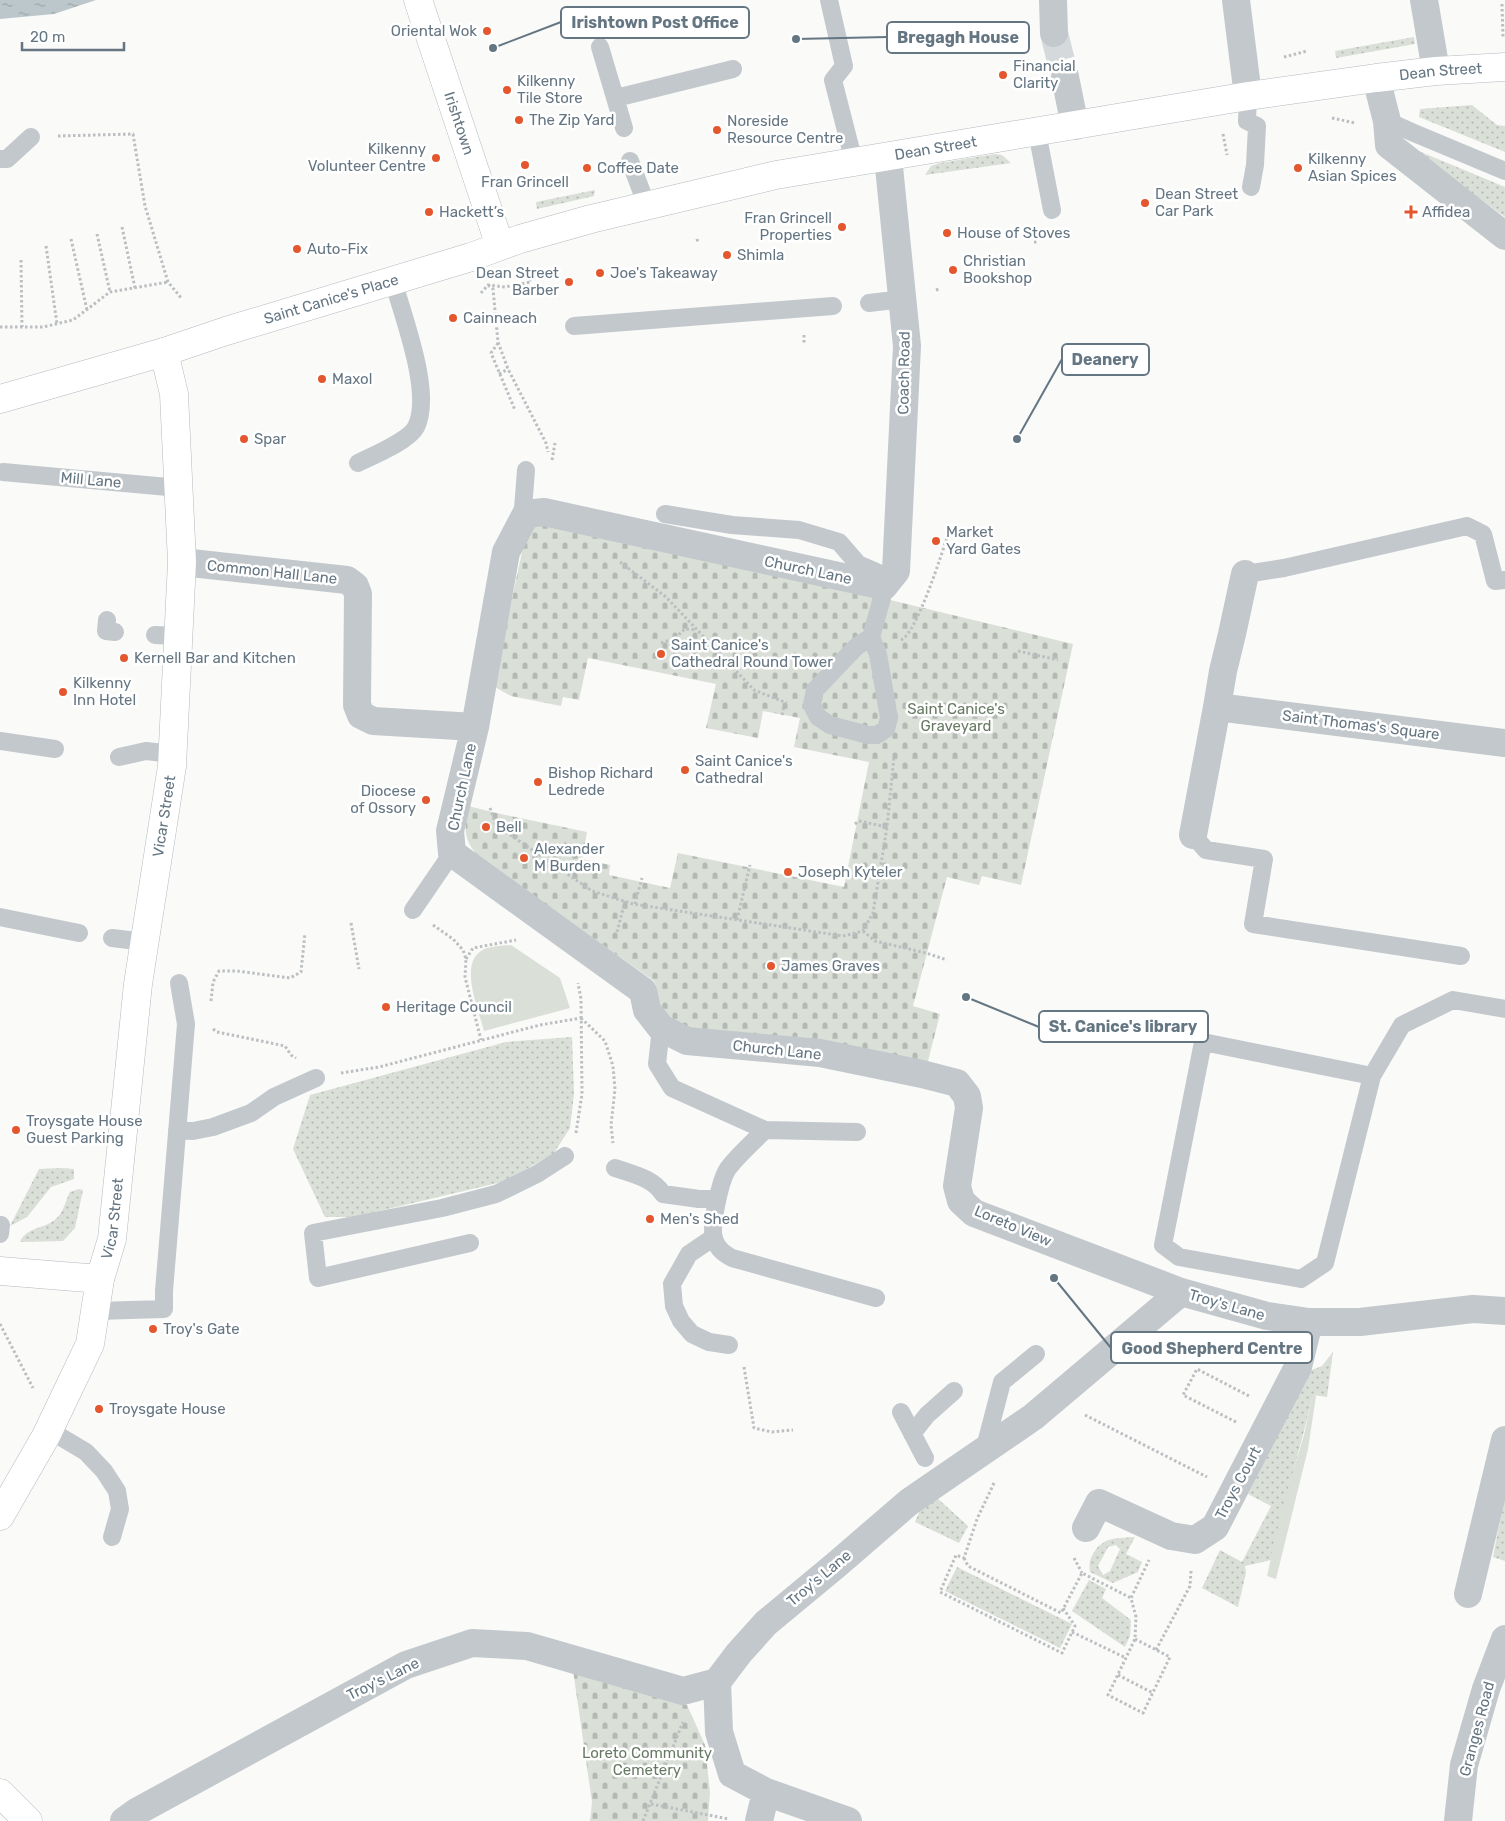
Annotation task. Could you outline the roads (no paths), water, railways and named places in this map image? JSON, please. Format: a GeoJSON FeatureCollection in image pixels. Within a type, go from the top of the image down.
{"type":"FeatureCollection","features":[{"type":"Feature","properties":{"kind":"main road","name":"Irishtown"},"geometry":{"type":"LineString","coordinates":[[418,0],[500,246]]}},
{"type":"Feature","properties":{"kind":"main road","name":"Dean Street"},"geometry":{"type":"LineString","coordinates":[[500,246],[591,219],[776,175],[1248,96],[1436,71],[1504,54]]}},
{"type":"Feature","properties":{"kind":"main road","name":"Saint Canice's Place"},"geometry":{"type":"LineString","coordinates":[[0,399],[164,352],[500,246]]}},
{"type":"Feature","properties":{"kind":"main road","name":"Vicar Street"},"geometry":{"type":"LineString","coordinates":[[100,1279],[112,1239],[138,984],[173,754],[167,636],[182,562],[174,394],[164,352]]}},
{"type":"Feature","properties":{"kind":"main road"},"geometry":{"type":"LineString","coordinates":[[0,1271],[100,1279],[90,1344],[49,1430],[0,1516]]}},
{"type":"Feature","properties":{"kind":"main road"},"geometry":{"type":"LineString","coordinates":[[0,1793],[28,1821]]}},
{"type":"Feature","properties":{"kind":"street"},"geometry":{"type":"LineString","coordinates":[[1053,0],[1054,34]]}},
{"type":"Feature","properties":{"kind":"street"},"geometry":{"type":"LineString","coordinates":[[1236,0],[1248,96]]}},
{"type":"Feature","properties":{"kind":"street"},"geometry":{"type":"LineString","coordinates":[[1424,0],[1436,71]]}},
{"type":"Feature","properties":{"kind":"street"},"geometry":{"type":"LineString","coordinates":[[1065,77],[1075,126]]}},
{"type":"Feature","properties":{"kind":"street","name":"Dean Street"},"geometry":{"type":"LineString","coordinates":[[1376,78],[1387,120],[1389,145],[1505,236]]}},
{"type":"Feature","properties":{"kind":"street","name":"Coach Road"},"geometry":{"type":"LineString","coordinates":[[887,582],[896,571],[907,356],[888,157]]}},
{"type":"Feature","properties":{"kind":"street","name":"Church Lane"},"geometry":{"type":"LineString","coordinates":[[887,582],[544,512],[526,514],[506,552],[475,727],[450,831],[452,853],[642,991],[647,1010],[660,1028],[686,1041],[820,1053],[957,1083]]}},
{"type":"Feature","properties":{"kind":"street","name":"Common Hall Lane"},"geometry":{"type":"LineString","coordinates":[[182,562],[347,580],[355,586],[358,594],[356,689],[357,705],[362,715],[373,722],[475,727]]}},
{"type":"Feature","properties":{"kind":"street"},"geometry":{"type":"LineString","coordinates":[[1192,835],[1223,670],[1245,574]]}},
{"type":"Feature","properties":{"kind":"street","name":"Saint Thomas's Square"},"geometry":{"type":"LineString","coordinates":[[1217,707],[1505,743]]}},
{"type":"Feature","properties":{"kind":"street","name":"Loreto View"},"geometry":{"type":"LineString","coordinates":[[957,1083],[967,1096],[969,1108],[956,1186],[961,1201],[974,1213],[1181,1292]]}},
{"type":"Feature","properties":{"kind":"street","name":"Troy's Lane"},"geometry":{"type":"LineString","coordinates":[[124,1821],[138,1811],[406,1664],[472,1643],[528,1646],[683,1691],[717,1682],[739,1653],[766,1623],[836,1566],[908,1502],[1033,1418],[1181,1292],[1267,1316],[1309,1322],[1360,1322],[1473,1309],[1505,1311]]}},
{"type":"Feature","properties":{"kind":"street","name":"Troys Court"},"geometry":{"type":"LineString","coordinates":[[1086,1528],[1099,1503],[1171,1536],[1195,1540],[1215,1528],[1234,1491],[1258,1419],[1298,1367],[1309,1322]]}},
{"type":"Feature","properties":{"kind":"street"},"geometry":{"type":"LineString","coordinates":[[1468,1594],[1505,1440]]}},
{"type":"Feature","properties":{"kind":"street","name":"Granges Road"},"geometry":{"type":"LineString","coordinates":[[1458,1821],[1464,1765],[1486,1689],[1505,1639]]}},
{"type":"Feature","properties":{"kind":"street"},"geometry":{"type":"LineString","coordinates":[[717,1682],[719,1732],[732,1774],[766,1792],[848,1821]]}},
{"type":"Feature","properties":{"kind":"street"},"geometry":{"type":"LineString","coordinates":[[746,1820],[766,1792]]}},
{"type":"Feature","properties":{"kind":"lane"},"geometry":{"type":"LineString","coordinates":[[829,0],[844,66],[833,80],[854,162]]}},
{"type":"Feature","properties":{"kind":"lane"},"geometry":{"type":"LineString","coordinates":[[600,47],[624,128]]}},
{"type":"Feature","properties":{"kind":"lane"},"geometry":{"type":"LineString","coordinates":[[616,98],[733,69]]}},
{"type":"Feature","properties":{"kind":"lane"},"geometry":{"type":"LineString","coordinates":[[1248,96],[1247,121],[1256,126],[1255,165],[1251,187]]}},
{"type":"Feature","properties":{"kind":"lane"},"geometry":{"type":"LineString","coordinates":[[1387,120],[1505,171]]}},
{"type":"Feature","properties":{"kind":"lane"},"geometry":{"type":"LineString","coordinates":[[1037,132],[1052,210]]}},
{"type":"Feature","properties":{"kind":"lane"},"geometry":{"type":"LineString","coordinates":[[0,159],[7,159],[31,136]]}},
{"type":"Feature","properties":{"kind":"lane"},"geometry":{"type":"LineString","coordinates":[[630,161],[648,206]]}},
{"type":"Feature","properties":{"kind":"lane"},"geometry":{"type":"LineString","coordinates":[[358,463],[391,448],[416,428],[421,407],[420,376],[393,280]]}},
{"type":"Feature","properties":{"kind":"lane"},"geometry":{"type":"LineString","coordinates":[[869,303],[903,299]]}},
{"type":"Feature","properties":{"kind":"lane"},"geometry":{"type":"LineString","coordinates":[[574,326],[833,306]]}},
{"type":"Feature","properties":{"kind":"lane"},"geometry":{"type":"LineString","coordinates":[[526,470],[523,509],[526,514]]}},
{"type":"Feature","properties":{"kind":"lane","name":"Mill Lane"},"geometry":{"type":"LineString","coordinates":[[2,472],[179,488]]}},
{"type":"Feature","properties":{"kind":"lane"},"geometry":{"type":"LineString","coordinates":[[665,514],[732,525],[799,530],[839,542],[858,564],[887,582],[872,637],[878,654],[889,718],[886,729],[877,736],[830,724],[818,717],[812,705],[815,690],[856,647],[872,637]]}},
{"type":"Feature","properties":{"kind":"lane"},"geometry":{"type":"LineString","coordinates":[[1245,574],[1284,568],[1467,526],[1483,534],[1495,581],[1505,580]]}},
{"type":"Feature","properties":{"kind":"lane"},"geometry":{"type":"LineString","coordinates":[[0,740],[55,749]]}},
{"type":"Feature","properties":{"kind":"lane"},"geometry":{"type":"LineString","coordinates":[[119,757],[146,750],[173,754]]}},
{"type":"Feature","properties":{"kind":"lane"},"geometry":{"type":"LineString","coordinates":[[1192,835],[1206,850],[1264,859],[1253,924],[1461,956]]}},
{"type":"Feature","properties":{"kind":"lane"},"geometry":{"type":"LineString","coordinates":[[413,910],[452,853]]}},
{"type":"Feature","properties":{"kind":"lane"},"geometry":{"type":"LineString","coordinates":[[0,917],[79,933]]}},
{"type":"Feature","properties":{"kind":"lane"},"geometry":{"type":"LineString","coordinates":[[112,938],[144,942]]}},
{"type":"Feature","properties":{"kind":"lane"},"geometry":{"type":"LineString","coordinates":[[96,1311],[164,1310],[186,1024],[179,983]]}},
{"type":"Feature","properties":{"kind":"lane"},"geometry":{"type":"LineString","coordinates":[[1372,1076],[1203,1042],[1164,1245],[1179,1257],[1301,1280],[1325,1263],[1372,1076],[1402,1025],[1453,1000],[1505,1009]]}},
{"type":"Feature","properties":{"kind":"lane"},"geometry":{"type":"LineString","coordinates":[[660,1028],[657,1064],[672,1088],[765,1130],[858,1132]]}},
{"type":"Feature","properties":{"kind":"lane"},"geometry":{"type":"LineString","coordinates":[[177,1130],[193,1131],[213,1128],[251,1113],[274,1097],[316,1078]]}},
{"type":"Feature","properties":{"kind":"lane"},"geometry":{"type":"LineString","coordinates":[[765,1130],[727,1170],[717,1199],[714,1237],[720,1251],[732,1258],[876,1298]]}},
{"type":"Feature","properties":{"kind":"lane"},"geometry":{"type":"LineString","coordinates":[[470,1243],[318,1278],[313,1233],[442,1208],[496,1194],[537,1174],[565,1156]]}},
{"type":"Feature","properties":{"kind":"lane"},"geometry":{"type":"LineString","coordinates":[[615,1168],[658,1186],[663,1194],[717,1199]]}},
{"type":"Feature","properties":{"kind":"lane"},"geometry":{"type":"LineString","coordinates":[[714,1237],[689,1254],[672,1284],[674,1306],[681,1321],[692,1334],[709,1342],[729,1345]]}},
{"type":"Feature","properties":{"kind":"lane"},"geometry":{"type":"LineString","coordinates":[[984,1451],[1002,1382],[1036,1354]]}},
{"type":"Feature","properties":{"kind":"lane"},"geometry":{"type":"LineString","coordinates":[[912,1434],[927,1415],[954,1391]]}},
{"type":"Feature","properties":{"kind":"lane"},"geometry":{"type":"LineString","coordinates":[[901,1412],[925,1458]]}},
{"type":"Feature","properties":{"kind":"lane"},"geometry":{"type":"LineString","coordinates":[[49,1430],[86,1452],[104,1471],[117,1491],[120,1508],[112,1537]]}},
{"type":"Feature","properties":{"kind":"water"},"geometry":{"type":"Polygon","coordinates":[[[0,0],[96,0],[54,14],[0,19],[0,0]]]}},
{"type":"Feature","properties":{"kind":"tunnel"},"geometry":{"type":"LineString","coordinates":[[1054,33],[1065,77]]}},
{"type":"Feature","properties":{"kind":"place","name":"Oriental Wok"},"geometry":{"type":"Point","coordinates":[487,31]}},
{"type":"Feature","properties":{"kind":"place","name":"Bregagh House"},"geometry":{"type":"Point","coordinates":[796,39]}},
{"type":"Feature","properties":{"kind":"place","name":"Irishtown Post Office"},"geometry":{"type":"Point","coordinates":[493,48]}},
{"type":"Feature","properties":{"kind":"place","name":"Financial Clarity"},"geometry":{"type":"Point","coordinates":[1003,75]}},
{"type":"Feature","properties":{"kind":"place","name":"Kilkenny Tile Store"},"geometry":{"type":"Point","coordinates":[507,90]}},
{"type":"Feature","properties":{"kind":"place","name":"The Zip Yard"},"geometry":{"type":"Point","coordinates":[519,120]}},
{"type":"Feature","properties":{"kind":"place","name":"Noreside Resource Centre"},"geometry":{"type":"Point","coordinates":[717,130]}},
{"type":"Feature","properties":{"kind":"place","name":"Kilkenny Volunteer Centre"},"geometry":{"type":"Point","coordinates":[436,158]}},
{"type":"Feature","properties":{"kind":"place","name":"Fran Grincell"},"geometry":{"type":"Point","coordinates":[525,165]}},
{"type":"Feature","properties":{"kind":"place","name":"Coffee Date"},"geometry":{"type":"Point","coordinates":[587,168]}},
{"type":"Feature","properties":{"kind":"place","name":"Kilkenny Asian Spices"},"geometry":{"type":"Point","coordinates":[1298,168]}},
{"type":"Feature","properties":{"kind":"place","name":"Dean Street Car Park"},"geometry":{"type":"Point","coordinates":[1145,203]}},
{"type":"Feature","properties":{"kind":"place","name":"Hackett’s"},"geometry":{"type":"Point","coordinates":[429,212]}},
{"type":"Feature","properties":{"kind":"place","name":"Affidea"},"geometry":{"type":"Point","coordinates":[1411,212]}},
{"type":"Feature","properties":{"kind":"place","name":"Fran Grincell Properties"},"geometry":{"type":"Point","coordinates":[842,227]}},
{"type":"Feature","properties":{"kind":"place","name":"House of Stoves"},"geometry":{"type":"Point","coordinates":[947,233]}},
{"type":"Feature","properties":{"kind":"place","name":"Auto-Fix"},"geometry":{"type":"Point","coordinates":[297,249]}},
{"type":"Feature","properties":{"kind":"place","name":"Shimla"},"geometry":{"type":"Point","coordinates":[727,255]}},
{"type":"Feature","properties":{"kind":"place","name":"Christian Bookshop"},"geometry":{"type":"Point","coordinates":[953,270]}},
{"type":"Feature","properties":{"kind":"place","name":"Joe's Takeaway"},"geometry":{"type":"Point","coordinates":[600,273]}},
{"type":"Feature","properties":{"kind":"place","name":"Dean Street Barber"},"geometry":{"type":"Point","coordinates":[569,282]}},
{"type":"Feature","properties":{"kind":"place","name":"Cainneach"},"geometry":{"type":"Point","coordinates":[453,318]}},
{"type":"Feature","properties":{"kind":"place","name":"Maxol"},"geometry":{"type":"Point","coordinates":[322,379]}},
{"type":"Feature","properties":{"kind":"place","name":"Spar"},"geometry":{"type":"Point","coordinates":[244,439]}},
{"type":"Feature","properties":{"kind":"place","name":"Deanery"},"geometry":{"type":"Point","coordinates":[1017,439]}},
{"type":"Feature","properties":{"kind":"place","name":"Market Yard Gates"},"geometry":{"type":"Point","coordinates":[936,541]}},
{"type":"Feature","properties":{"kind":"place","name":"Saint Canice's Cathedral Round Tower"},"geometry":{"type":"Point","coordinates":[661,654]}},
{"type":"Feature","properties":{"kind":"place","name":"Kernell Bar and Kitchen"},"geometry":{"type":"Point","coordinates":[124,658]}},
{"type":"Feature","properties":{"kind":"place","name":"Kilkenny Inn Hotel"},"geometry":{"type":"Point","coordinates":[63,692]}},
{"type":"Feature","properties":{"kind":"place","name":"Saint Canice's Cathedral"},"geometry":{"type":"Point","coordinates":[685,770]}},
{"type":"Feature","properties":{"kind":"place","name":"Bishop Richard Ledrede"},"geometry":{"type":"Point","coordinates":[538,782]}},
{"type":"Feature","properties":{"kind":"place","name":"Diocese of Ossory"},"geometry":{"type":"Point","coordinates":[426,800]}},
{"type":"Feature","properties":{"kind":"place","name":"Bell"},"geometry":{"type":"Point","coordinates":[486,827]}},
{"type":"Feature","properties":{"kind":"place","name":"Alexander M Burden"},"geometry":{"type":"Point","coordinates":[524,858]}},
{"type":"Feature","properties":{"kind":"place","name":"Joseph Kyteler"},"geometry":{"type":"Point","coordinates":[788,872]}},
{"type":"Feature","properties":{"kind":"place","name":"James Graves"},"geometry":{"type":"Point","coordinates":[771,966]}},
{"type":"Feature","properties":{"kind":"place","name":"St. Canice's library"},"geometry":{"type":"Point","coordinates":[966,997]}},
{"type":"Feature","properties":{"kind":"place","name":"Heritage Council"},"geometry":{"type":"Point","coordinates":[386,1007]}},
{"type":"Feature","properties":{"kind":"place","name":"Troysgate House Guest Parking"},"geometry":{"type":"Point","coordinates":[16,1130]}},
{"type":"Feature","properties":{"kind":"place","name":"Men's Shed"},"geometry":{"type":"Point","coordinates":[650,1219]}},
{"type":"Feature","properties":{"kind":"place","name":"Good Shepherd Centre"},"geometry":{"type":"Point","coordinates":[1054,1278]}},
{"type":"Feature","properties":{"kind":"place","name":"Troy's Gate"},"geometry":{"type":"Point","coordinates":[153,1329]}},
{"type":"Feature","properties":{"kind":"place","name":"Troysgate House"},"geometry":{"type":"Point","coordinates":[99,1409]}},
{"type":"Feature","properties":{"kind":"park label","name":"Saint Canice's Graveyard"},"geometry":{"type":"Point","coordinates":[956,718]}},
{"type":"Feature","properties":{"kind":"park label","name":"Loreto Community Cemetery"},"geometry":{"type":"Point","coordinates":[647,1762]}}]}
